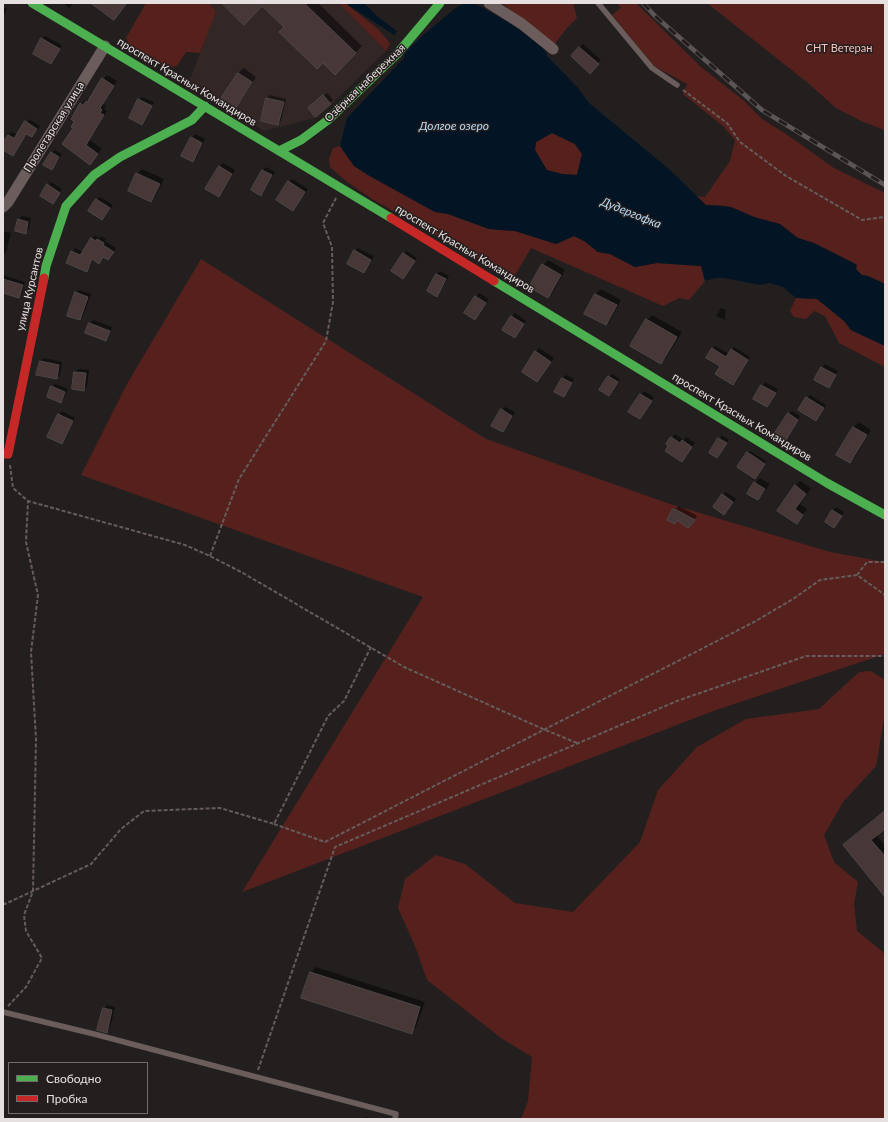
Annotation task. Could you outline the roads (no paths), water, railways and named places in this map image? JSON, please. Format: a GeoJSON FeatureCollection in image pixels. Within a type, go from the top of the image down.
{"type":"FeatureCollection","features":[{"type":"Feature","properties":{"kind":"street","name":"проспект Красных Командиров"},"geometry":{"type":"LineString","coordinates":[[32,3],[342,188],[827,483],[885,515]]}},
{"type":"Feature","properties":{"kind":"street","name":"Озёрная набережная"},"geometry":{"type":"LineString","coordinates":[[279,151],[301,140],[328,120],[397,54],[434,12],[440,3]]}},
{"type":"Feature","properties":{"kind":"street"},"geometry":{"type":"LineString","coordinates":[[489,3],[522,24],[553,49]]}},
{"type":"Feature","properties":{"kind":"street","name":"Пролетарская улица"},"geometry":{"type":"LineString","coordinates":[[3,207],[8,202],[105,46]]}},
{"type":"Feature","properties":{"kind":"street","name":"улица Курсантов"},"geometry":{"type":"LineString","coordinates":[[6,454],[46,266],[66,206],[94,175],[120,157],[192,120],[205,106]]}},
{"type":"Feature","properties":{"kind":"lane"},"geometry":{"type":"LineString","coordinates":[[598,3],[652,68],[677,86]]}},
{"type":"Feature","properties":{"kind":"lane"},"geometry":{"type":"LineString","coordinates":[[3,1012],[94,1034],[396,1114],[395,1119]]}},
{"type":"Feature","properties":{"kind":"water"},"geometry":{"type":"Polygon","coordinates":[[[345,3],[364,3],[378,17],[397,31],[394,35],[345,3]]]}},
{"type":"Feature","properties":{"kind":"water","name":"Долгое озеро"},"geometry":{"type":"Polygon","coordinates":[[[465,3],[474,3],[512,24],[544,49],[548,57],[578,88],[589,103],[670,170],[706,205],[731,207],[754,217],[780,224],[798,238],[814,243],[857,265],[856,269],[862,275],[868,276],[885,284],[885,346],[851,330],[844,321],[817,299],[796,298],[783,287],[770,283],[760,285],[724,278],[715,278],[705,281],[701,266],[657,263],[635,267],[610,254],[598,252],[584,241],[574,236],[556,244],[515,231],[489,229],[448,214],[435,212],[354,166],[340,146],[347,118],[404,58],[404,54],[422,36],[457,7],[465,3]],[[552,133],[536,142],[535,150],[547,170],[562,174],[577,175],[582,154],[575,144],[552,133]]]}},
{"type":"Feature","properties":{"kind":"railway"},"geometry":{"type":"LineString","coordinates":[[643,3],[655,16],[762,110],[885,185]]}},
{"type":"Feature","properties":{"kind":"park label","name":"СНТ Ветеран"},"geometry":{"type":"Point","coordinates":[839,48]}},
{"type":"Feature","properties":{"kind":"water label","name":"Дудергофка"},"geometry":{"type":"Point","coordinates":[631,213]}}]}
